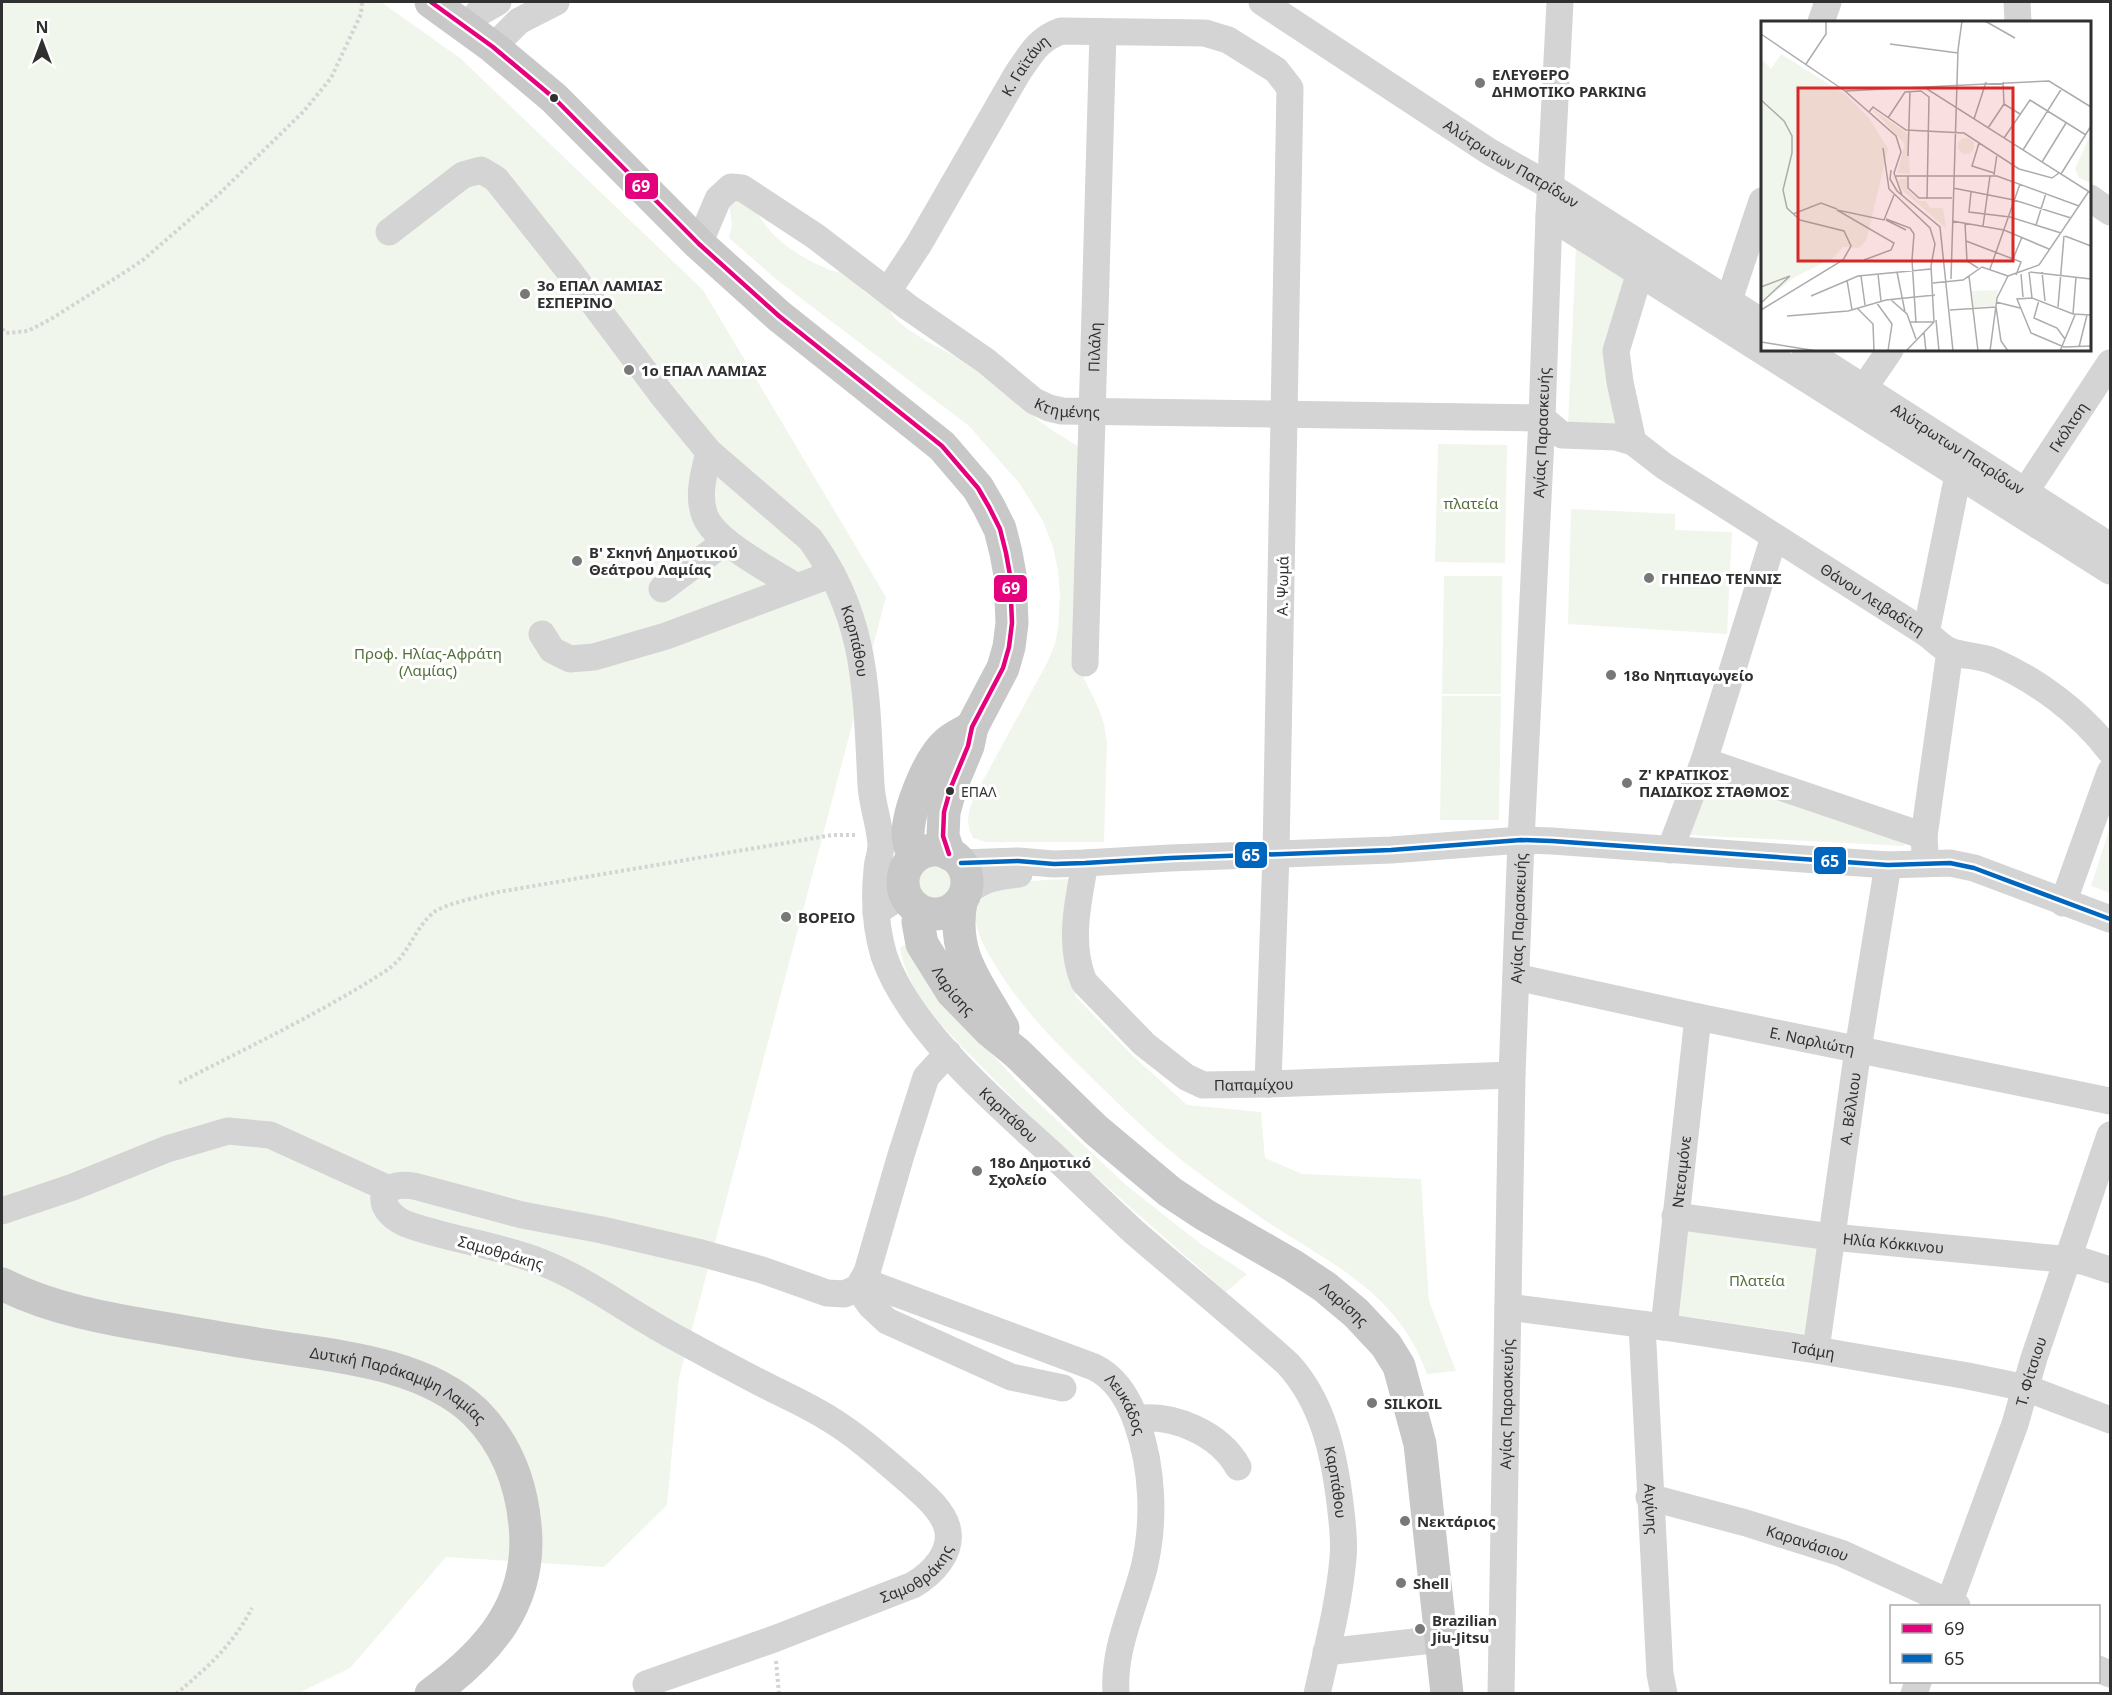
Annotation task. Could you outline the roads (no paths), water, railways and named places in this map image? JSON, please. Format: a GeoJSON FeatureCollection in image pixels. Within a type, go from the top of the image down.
{"type":"FeatureCollection","features":[{"type":"Feature","properties":{"kind":"main road","name":"Λαρίσης"},"geometry":{"type":"LineString","coordinates":[[431,2],[493,47],[554,98],[699,244],[778,316],[942,446],[967,474],[990,507],[1000,529],[1006,553],[1012,602],[1009,647],[1003,668],[972,727],[968,746],[951,787],[944,812],[943,836],[959,878],[958,935],[967,966],[1017,1053]]}},
{"type":"Feature","properties":{"kind":"main road","name":"Λαρίσης"},"geometry":{"type":"LineString","coordinates":[[972,727],[947,742],[933,761],[914,807],[908,835],[910,883],[922,944],[952,992],[990,1031],[1017,1053],[1096,1130],[1144,1172],[1205,1215],[1319,1283],[1356,1313],[1386,1346],[1399,1366],[1420,1444],[1447,1694]]}},
{"type":"Feature","properties":{"kind":"main road"},"geometry":{"type":"LineString","coordinates":[[931,850],[940,850],[959,878],[952,910],[930,915],[910,883],[931,850]]}},
{"type":"Feature","properties":{"kind":"main road","name":"Δυτική Παράκαμψη Λαμίας"},"geometry":{"type":"LineString","coordinates":[[2,1284],[23,1293],[105,1318],[332,1355],[379,1366],[424,1379],[474,1412],[502,1448],[514,1471],[526,1526],[524,1572],[521,1585],[502,1627],[473,1659],[431,1694]]}},
{"type":"Feature","properties":{"kind":"street"},"geometry":{"type":"LineString","coordinates":[[466,27],[477,14],[498,2]]}},
{"type":"Feature","properties":{"kind":"street"},"geometry":{"type":"LineString","coordinates":[[493,47],[519,21],[556,2]]}},
{"type":"Feature","properties":{"kind":"street","name":"Αλύτρωτων Πατρίδων"},"geometry":{"type":"LineString","coordinates":[[1262,2],[1490,152],[1550,186],[1761,321]]}},
{"type":"Feature","properties":{"kind":"street","name":"Αγίας Παρασκευής"},"geometry":{"type":"LineString","coordinates":[[1501,1694],[1512,1075],[1542,418],[1548,216],[1560,2]]}},
{"type":"Feature","properties":{"kind":"street"},"geometry":{"type":"LineString","coordinates":[[1821,21],[1828,2]]}},
{"type":"Feature","properties":{"kind":"street"},"geometry":{"type":"LineString","coordinates":[[2017,2],[2018,21]]}},
{"type":"Feature","properties":{"kind":"street","name":"Κ. Γαϊτάνη"},"geometry":{"type":"LineString","coordinates":[[888,291],[1017,74],[1034,50],[1047,37],[1061,31],[1205,33],[1228,40],[1276,70],[1290,88]]}},
{"type":"Feature","properties":{"kind":"street","name":"Πιλάλη"},"geometry":{"type":"LineString","coordinates":[[1085,663],[1102,32]]}},
{"type":"Feature","properties":{"kind":"street","name":"Α. Ψωμά"},"geometry":{"type":"LineString","coordinates":[[1268,1084],[1276,854],[1290,88]]}},
{"type":"Feature","properties":{"kind":"street","name":"Καρπάθου"},"geometry":{"type":"LineString","coordinates":[[389,232],[463,175],[481,170],[496,179],[570,272],[663,396],[709,452],[810,539],[823,556],[850,612],[864,669],[870,731],[871,788],[881,846],[876,871],[876,912],[884,954],[898,986],[917,1016],[948,1053],[1016,1122],[1132,1230],[1288,1364],[1305,1385],[1320,1417],[1334,1462],[1343,1525],[1342,1567],[1317,1694]]}},
{"type":"Feature","properties":{"kind":"street","name":"Κτημένης"},"geometry":{"type":"LineString","coordinates":[[699,244],[718,199],[730,187],[742,188],[815,236],[986,361],[1034,401],[1062,411],[1542,418]]}},
{"type":"Feature","properties":{"kind":"street"},"geometry":{"type":"LineString","coordinates":[[2091,199],[2110,212]]}},
{"type":"Feature","properties":{"kind":"street"},"geometry":{"type":"LineString","coordinates":[[1730,300],[1761,204]]}},
{"type":"Feature","properties":{"kind":"street"},"geometry":{"type":"LineString","coordinates":[[1548,216],[1761,349]]}},
{"type":"Feature","properties":{"kind":"street"},"geometry":{"type":"LineString","coordinates":[[1633,442],[1616,351],[1640,272]]}},
{"type":"Feature","properties":{"kind":"street"},"geometry":{"type":"LineString","coordinates":[[1764,351],[2110,571]]}},
{"type":"Feature","properties":{"kind":"street","name":"Αλύτρωτων Πατρίδων"},"geometry":{"type":"LineString","coordinates":[[1807,351],[2110,546]]}},
{"type":"Feature","properties":{"kind":"street"},"geometry":{"type":"LineString","coordinates":[[1863,388],[1889,351]]}},
{"type":"Feature","properties":{"kind":"street","name":"Γκόλτση"},"geometry":{"type":"LineString","coordinates":[[2025,492],[2110,363]]}},
{"type":"Feature","properties":{"kind":"street","name":"Θάνου Λειβαδίτη"},"geometry":{"type":"LineString","coordinates":[[1542,418],[1562,435],[1616,437],[1633,442],[1664,466],[1926,633],[1950,651],[1989,660],[2019,673],[2084,721],[2110,751]]}},
{"type":"Feature","properties":{"kind":"street"},"geometry":{"type":"LineString","coordinates":[[709,452],[702,480],[702,503],[711,528],[726,541],[797,587]]}},
{"type":"Feature","properties":{"kind":"street"},"geometry":{"type":"LineString","coordinates":[[1926,633],[1958,475]]}},
{"type":"Feature","properties":{"kind":"street"},"geometry":{"type":"LineString","coordinates":[[1670,850],[1704,761],[1774,537]]}},
{"type":"Feature","properties":{"kind":"street"},"geometry":{"type":"LineString","coordinates":[[662,589],[726,541]]}},
{"type":"Feature","properties":{"kind":"street"},"geometry":{"type":"LineString","coordinates":[[542,634],[552,650],[570,659],[594,657],[666,636],[797,587],[836,582]]}},
{"type":"Feature","properties":{"kind":"street"},"geometry":{"type":"LineString","coordinates":[[1925,863],[1924,836],[1950,651]]}},
{"type":"Feature","properties":{"kind":"street"},"geometry":{"type":"LineString","coordinates":[[1704,761],[1924,836]]}},
{"type":"Feature","properties":{"kind":"street"},"geometry":{"type":"LineString","coordinates":[[2063,903],[2110,772]]}},
{"type":"Feature","properties":{"kind":"street"},"geometry":{"type":"LineString","coordinates":[[959,878],[981,882],[994,877],[1039,872],[1054,864],[1391,850],[1521,840],[1888,866],[1950,863],[1974,868],[2110,919]]}},
{"type":"Feature","properties":{"kind":"street"},"geometry":{"type":"LineString","coordinates":[[876,912],[910,883],[881,846]]}},
{"type":"Feature","properties":{"kind":"street","name":"Παπαμίχου"},"geometry":{"type":"LineString","coordinates":[[1085,863],[1078,902],[1076,955],[1084,982],[1091,992],[1144,1044],[1186,1077],[1203,1085],[1512,1075]]}},
{"type":"Feature","properties":{"kind":"street","name":"Α. Βέλλιου"},"geometry":{"type":"LineString","coordinates":[[1816,1350],[1858,1048],[1888,866]]}},
{"type":"Feature","properties":{"kind":"street","name":"Ε. Ναρλιώτη"},"geometry":{"type":"LineString","coordinates":[[1516,977],[1698,1017],[2110,1101]]}},
{"type":"Feature","properties":{"kind":"street","name":"Ντεσιμόνε"},"geometry":{"type":"LineString","coordinates":[[1653,1326],[1675,1216],[1698,1017]]}},
{"type":"Feature","properties":{"kind":"street"},"geometry":{"type":"LineString","coordinates":[[2,1211],[72,1187],[167,1149],[228,1131],[270,1136],[389,1189],[397,1185],[414,1186],[522,1215],[674,1246],[762,1270],[827,1293],[844,1294],[860,1284],[926,1077],[948,1053]]}},
{"type":"Feature","properties":{"kind":"street","name":"Τ. Φίτσιου"},"geometry":{"type":"LineString","coordinates":[[1951,1605],[2015,1424],[2034,1358],[2110,1135]]}},
{"type":"Feature","properties":{"kind":"street","name":"Σαμοθράκης"},"geometry":{"type":"LineString","coordinates":[[389,1189],[384,1200],[385,1208],[395,1219],[438,1234],[505,1250],[557,1269],[597,1290],[671,1335],[826,1417],[851,1433],[892,1466],[922,1493],[942,1516],[949,1538],[945,1550],[937,1566],[927,1577],[913,1585],[774,1639],[646,1684]]}},
{"type":"Feature","properties":{"kind":"street","name":"Ηλία Κόκκινου"},"geometry":{"type":"LineString","coordinates":[[1675,1216],[1832,1237],[2082,1261],[2110,1270]]}},
{"type":"Feature","properties":{"kind":"street"},"geometry":{"type":"LineString","coordinates":[[860,1284],[871,1306],[887,1322],[1011,1377],[1063,1388]]}},
{"type":"Feature","properties":{"kind":"street","name":"Λευκάδος"},"geometry":{"type":"LineString","coordinates":[[860,1284],[1097,1368],[1113,1379],[1120,1389],[1136,1419],[1144,1445],[1149,1477],[1150,1520],[1143,1569],[1119,1652],[1116,1694]]}},
{"type":"Feature","properties":{"kind":"street","name":"Τσάμη"},"geometry":{"type":"LineString","coordinates":[[1508,1307],[1816,1350],[1968,1376],[2026,1388],[2110,1420]]}},
{"type":"Feature","properties":{"kind":"street","name":"Αιγίνης"},"geometry":{"type":"LineString","coordinates":[[1653,1326],[1650,1497],[1660,1674],[1664,1694]]}},
{"type":"Feature","properties":{"kind":"street"},"geometry":{"type":"LineString","coordinates":[[1136,1419],[1160,1418],[1200,1432],[1227,1450],[1238,1467]]}},
{"type":"Feature","properties":{"kind":"street","name":"Καρανάσιου"},"geometry":{"type":"LineString","coordinates":[[1650,1497],[1746,1523],[1841,1553],[1951,1605]]}},
{"type":"Feature","properties":{"kind":"street"},"geometry":{"type":"LineString","coordinates":[[1326,1652],[1441,1639]]}},
{"type":"Feature","properties":{"kind":"place","name":"ΕΛΕΥΘΕΡΟ ΔΗΜΟΤΙΚΟ PARKING"},"geometry":{"type":"Point","coordinates":[1480,83]}},
{"type":"Feature","properties":{"kind":"place","name":"3ο ΕΠΑΛ ΛΑΜΙΑΣ ΕΣΠΕΡΙΝΟ"},"geometry":{"type":"Point","coordinates":[525,294]}},
{"type":"Feature","properties":{"kind":"place","name":"1ο ΕΠΑΛ ΛΑΜΙΑΣ"},"geometry":{"type":"Point","coordinates":[629,370]}},
{"type":"Feature","properties":{"kind":"place","name":"Β' Σκηνή Δημοτικού Θεάτρου Λαμίας"},"geometry":{"type":"Point","coordinates":[577,561]}},
{"type":"Feature","properties":{"kind":"place","name":"ΓΗΠΕΔΟ ΤΕΝΝΙΣ"},"geometry":{"type":"Point","coordinates":[1649,578]}},
{"type":"Feature","properties":{"kind":"place","name":"18ο Νηπιαγωγείο"},"geometry":{"type":"Point","coordinates":[1611,675]}},
{"type":"Feature","properties":{"kind":"place","name":"Ζ' ΚΡΑΤΙΚΟΣ ΠΑΙΔΙΚΟΣ ΣΤΑΘΜΟΣ"},"geometry":{"type":"Point","coordinates":[1627,783]}},
{"type":"Feature","properties":{"kind":"place","name":"ΕΠΑΛ"},"geometry":{"type":"Point","coordinates":[950,791]}},
{"type":"Feature","properties":{"kind":"place","name":"ΒΟΡΕΙΟ"},"geometry":{"type":"Point","coordinates":[786,917]}},
{"type":"Feature","properties":{"kind":"place","name":"18ο Δημοτικό Σχολείο"},"geometry":{"type":"Point","coordinates":[977,1171]}},
{"type":"Feature","properties":{"kind":"place","name":"SILKOIL"},"geometry":{"type":"Point","coordinates":[1372,1403]}},
{"type":"Feature","properties":{"kind":"place","name":"Νεκτάριος"},"geometry":{"type":"Point","coordinates":[1405,1521]}},
{"type":"Feature","properties":{"kind":"place","name":"Shell"},"geometry":{"type":"Point","coordinates":[1401,1583]}},
{"type":"Feature","properties":{"kind":"place","name":"Brazilian Jiu-Jitsu"},"geometry":{"type":"Point","coordinates":[1420,1629]}},
{"type":"Feature","properties":{"kind":"park label","name":"πλατεία"},"geometry":{"type":"Point","coordinates":[1471,503]}},
{"type":"Feature","properties":{"kind":"park label","name":"Προφ. Ηλίας-Αφράτη (Λαμίας)"},"geometry":{"type":"Point","coordinates":[428,662]}},
{"type":"Feature","properties":{"kind":"park label","name":"Πλατεία"},"geometry":{"type":"Point","coordinates":[1757,1280]}}]}
